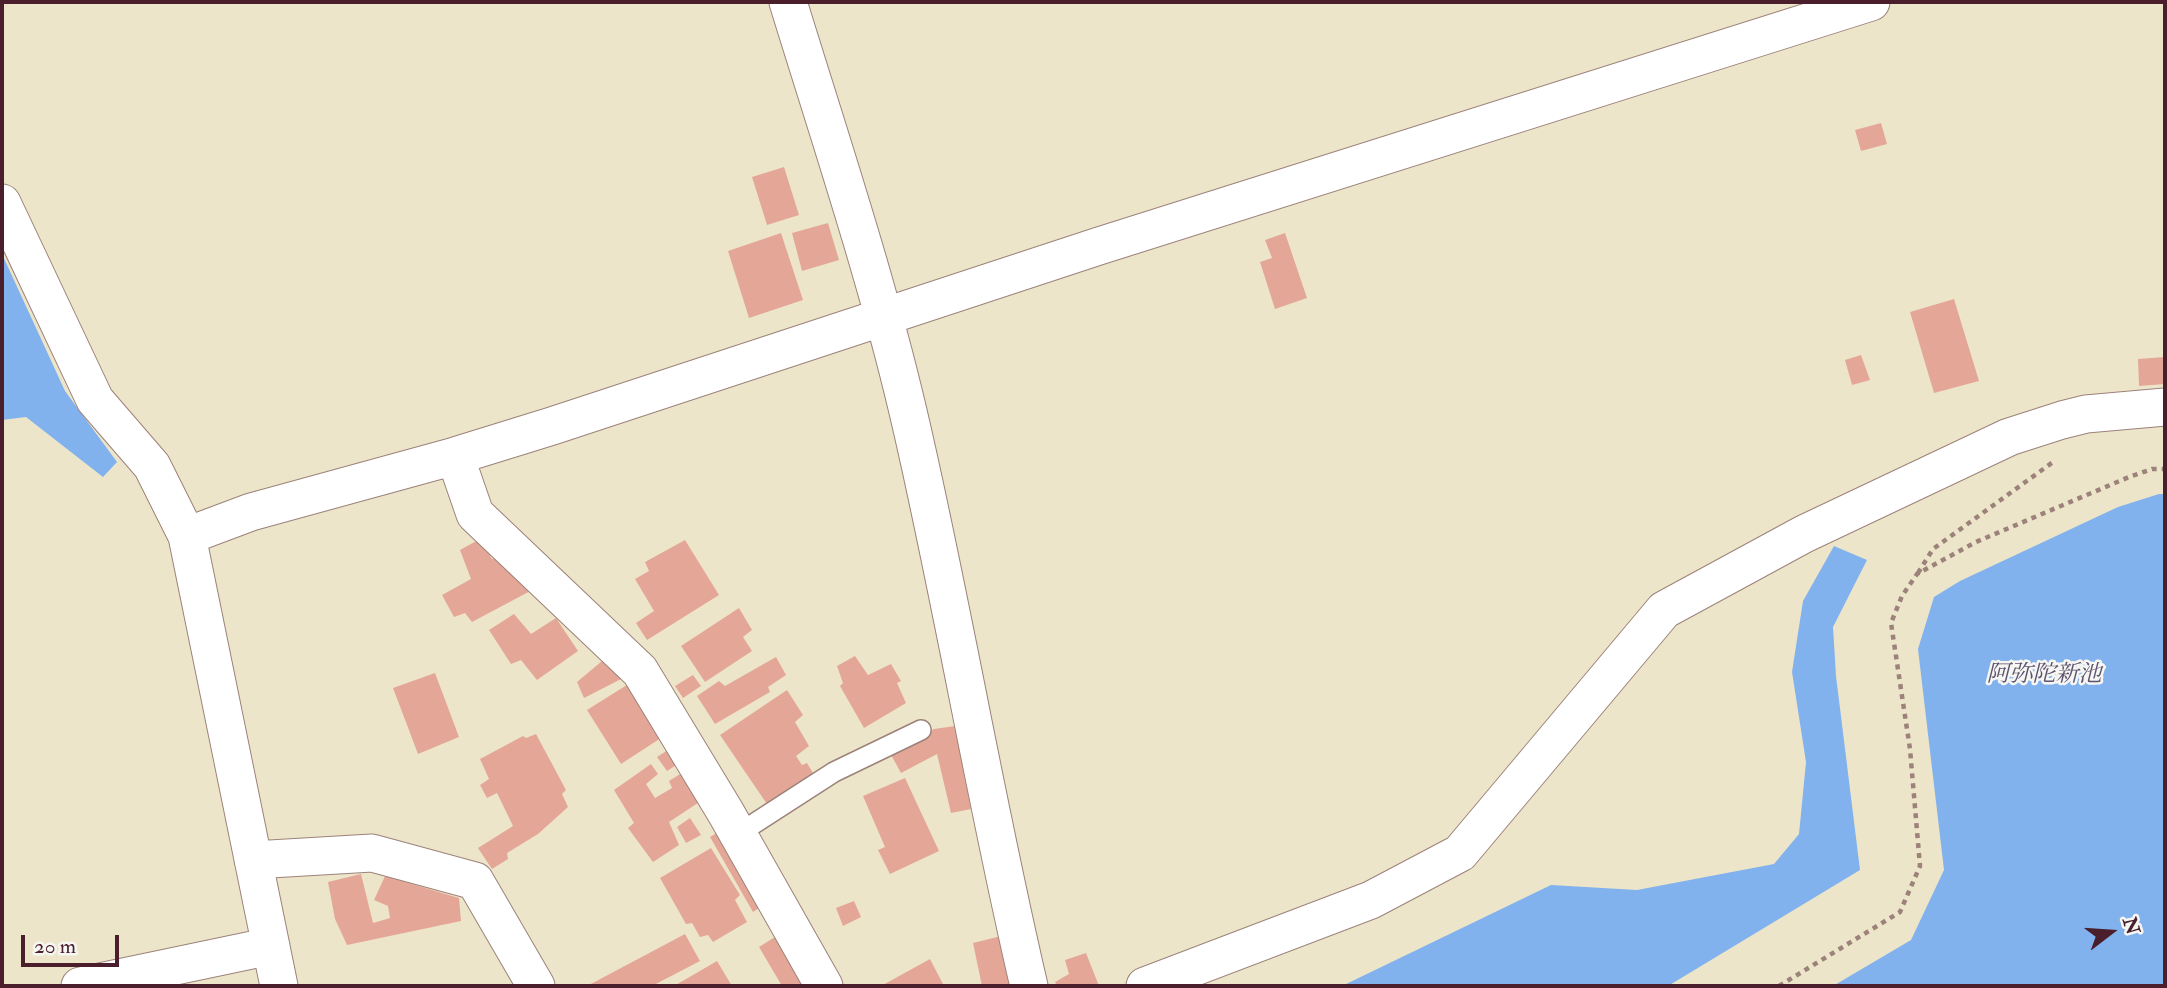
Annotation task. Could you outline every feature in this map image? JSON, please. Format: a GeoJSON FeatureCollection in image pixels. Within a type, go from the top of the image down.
{"type":"FeatureCollection","features":[{"type":"Feature","properties":{"kind":"street"},"geometry":{"type":"LineString","coordinates":[[789,2],[885,317],[913,433],[1029,986]]}},
{"type":"Feature","properties":{"kind":"street"},"geometry":{"type":"LineString","coordinates":[[187,536],[251,512],[455,456],[1099,246],[1871,2]]}},
{"type":"Feature","properties":{"kind":"street"},"geometry":{"type":"LineString","coordinates":[[2,203],[95,400],[152,466],[187,536],[279,986]]}},
{"type":"Feature","properties":{"kind":"street"},"geometry":{"type":"LineString","coordinates":[[1145,986],[1371,900],[1460,853],[1664,610],[1804,534],[2009,438],[2062,419],[2086,414],[2165,407]]}},
{"type":"Feature","properties":{"kind":"street"},"geometry":{"type":"LineString","coordinates":[[455,456],[475,514],[640,671],[738,834],[824,986]]}},
{"type":"Feature","properties":{"kind":"street"},"geometry":{"type":"LineString","coordinates":[[253,860],[372,853],[475,881],[536,986]]}},
{"type":"Feature","properties":{"kind":"street"},"geometry":{"type":"LineString","coordinates":[[80,986],[271,946]]}},
{"type":"Feature","properties":{"kind":"lane"},"geometry":{"type":"LineString","coordinates":[[738,834],[834,772],[921,730]]}},
{"type":"Feature","properties":{"kind":"path"},"geometry":{"type":"LineString","coordinates":[[1779,986],[1900,912],[1920,866],[1910,749],[1891,623],[1902,596],[1933,549],[2050,463],[2075,454],[2062,419]]}},
{"type":"Feature","properties":{"kind":"path"},"geometry":{"type":"LineString","coordinates":[[1917,573],[1976,541],[2129,477],[2152,469],[2165,469]]}},
{"type":"Feature","properties":{"kind":"water"},"geometry":{"type":"Polygon","coordinates":[[[2,254],[65,391],[117,462],[103,477],[26,417],[2,420],[2,254]]]}},
{"type":"Feature","properties":{"kind":"water","name":"阿弥陀新池"},"geometry":{"type":"Polygon","coordinates":[[[2165,494],[2165,986],[1833,986],[1911,940],[1944,870],[1918,649],[1934,597],[1960,581],[2118,507],[2165,494]]]}},
{"type":"Feature","properties":{"kind":"water"},"geometry":{"type":"Polygon","coordinates":[[[1834,546],[1867,560],[1833,627],[1836,676],[1860,870],[1668,986],[1342,986],[1551,885],[1637,890],[1774,864],[1799,834],[1806,762],[1792,672],[1803,601],[1834,546]]]}},
{"type":"Feature","properties":{"kind":"building"},"geometry":{"type":"Polygon","coordinates":[[[1881,123],[1887,144],[1861,151],[1855,130],[1881,123]]]}},
{"type":"Feature","properties":{"kind":"building"},"geometry":{"type":"Polygon","coordinates":[[[784,167],[799,215],[767,225],[752,177],[784,167]]]}},
{"type":"Feature","properties":{"kind":"building"},"geometry":{"type":"Polygon","coordinates":[[[828,223],[839,260],[802,271],[792,233],[828,223]]]}},
{"type":"Feature","properties":{"kind":"building"},"geometry":{"type":"Polygon","coordinates":[[[781,233],[803,300],[749,318],[728,251],[781,233]]]}},
{"type":"Feature","properties":{"kind":"building"},"geometry":{"type":"Polygon","coordinates":[[[1285,233],[1307,298],[1275,309],[1260,262],[1272,258],[1265,240],[1285,233]]]}},
{"type":"Feature","properties":{"kind":"building"},"geometry":{"type":"Polygon","coordinates":[[[1954,299],[1979,381],[1934,393],[1910,312],[1954,299]]]}},
{"type":"Feature","properties":{"kind":"building"},"geometry":{"type":"Polygon","coordinates":[[[1861,355],[1870,380],[1852,385],[1845,360],[1861,355]]]}},
{"type":"Feature","properties":{"kind":"building"},"geometry":{"type":"Polygon","coordinates":[[[2165,357],[2165,384],[2139,386],[2138,359],[2165,357]]]}},
{"type":"Feature","properties":{"kind":"building"},"geometry":{"type":"Polygon","coordinates":[[[480,539],[492,559],[509,554],[536,588],[472,622],[465,613],[454,617],[442,595],[471,579],[460,550],[480,539]]]}},
{"type":"Feature","properties":{"kind":"building"},"geometry":{"type":"Polygon","coordinates":[[[685,540],[719,595],[647,640],[636,623],[654,611],[635,579],[649,571],[645,562],[685,540]]]}},
{"type":"Feature","properties":{"kind":"building"},"geometry":{"type":"Polygon","coordinates":[[[739,608],[752,630],[743,637],[752,651],[705,682],[681,646],[739,608]]]}},
{"type":"Feature","properties":{"kind":"building"},"geometry":{"type":"Polygon","coordinates":[[[514,614],[531,634],[556,618],[578,651],[537,680],[521,660],[511,664],[489,630],[514,614]]]}},
{"type":"Feature","properties":{"kind":"building"},"geometry":{"type":"Polygon","coordinates":[[[608,656],[625,677],[584,698],[577,682],[608,656]]]}},
{"type":"Feature","properties":{"kind":"building"},"geometry":{"type":"Polygon","coordinates":[[[855,656],[868,675],[891,664],[901,681],[897,683],[906,703],[864,728],[840,686],[843,683],[837,666],[855,656]]]}},
{"type":"Feature","properties":{"kind":"building"},"geometry":{"type":"Polygon","coordinates":[[[776,657],[786,675],[768,687],[770,692],[715,724],[697,696],[719,681],[725,686],[776,657]]]}},
{"type":"Feature","properties":{"kind":"building"},"geometry":{"type":"Polygon","coordinates":[[[435,673],[459,737],[418,754],[393,688],[435,673]]]}},
{"type":"Feature","properties":{"kind":"building"},"geometry":{"type":"Polygon","coordinates":[[[693,675],[701,686],[683,698],[675,686],[693,675]]]}},
{"type":"Feature","properties":{"kind":"building"},"geometry":{"type":"Polygon","coordinates":[[[630,683],[664,736],[621,764],[587,710],[630,683]]]}},
{"type":"Feature","properties":{"kind":"building"},"geometry":{"type":"Polygon","coordinates":[[[787,690],[803,715],[795,722],[809,746],[796,756],[802,765],[807,763],[816,778],[769,807],[720,735],[787,690]]]}},
{"type":"Feature","properties":{"kind":"building"},"geometry":{"type":"Polygon","coordinates":[[[955,726],[971,809],[951,813],[937,754],[901,773],[890,753],[934,729],[955,726]]]}},
{"type":"Feature","properties":{"kind":"building"},"geometry":{"type":"Polygon","coordinates":[[[536,734],[566,790],[562,794],[568,807],[538,834],[507,853],[508,859],[492,869],[478,848],[513,826],[497,793],[487,798],[480,785],[489,779],[480,759],[523,736],[526,738],[536,734]]]}},
{"type":"Feature","properties":{"kind":"building"},"geometry":{"type":"Polygon","coordinates":[[[674,746],[684,760],[667,771],[657,757],[674,746]]]}},
{"type":"Feature","properties":{"kind":"building"},"geometry":{"type":"Polygon","coordinates":[[[651,764],[658,774],[646,784],[655,798],[672,788],[669,781],[688,769],[707,797],[669,822],[679,845],[653,862],[628,828],[634,823],[614,790],[651,764]]]}},
{"type":"Feature","properties":{"kind":"building"},"geometry":{"type":"Polygon","coordinates":[[[905,778],[939,851],[890,874],[878,850],[885,847],[863,796],[905,778]]]}},
{"type":"Feature","properties":{"kind":"building"},"geometry":{"type":"Polygon","coordinates":[[[690,818],[701,835],[686,843],[677,827],[690,818]]]}},
{"type":"Feature","properties":{"kind":"building"},"geometry":{"type":"Polygon","coordinates":[[[725,828],[768,902],[753,912],[710,837],[725,828]]]}},
{"type":"Feature","properties":{"kind":"building"},"geometry":{"type":"Polygon","coordinates":[[[711,848],[740,895],[735,900],[747,922],[713,942],[708,935],[700,937],[692,923],[686,924],[660,878],[711,848]]]}},
{"type":"Feature","properties":{"kind":"building"},"geometry":{"type":"Polygon","coordinates":[[[361,874],[373,923],[390,918],[388,906],[374,900],[385,876],[459,898],[461,921],[347,945],[335,919],[328,882],[361,874]]]}},
{"type":"Feature","properties":{"kind":"building"},"geometry":{"type":"Polygon","coordinates":[[[854,901],[861,917],[843,926],[836,908],[854,901]]]}},
{"type":"Feature","properties":{"kind":"building"},"geometry":{"type":"Polygon","coordinates":[[[685,934],[700,961],[652,986],[587,986],[685,934]]]}},
{"type":"Feature","properties":{"kind":"building"},"geometry":{"type":"Polygon","coordinates":[[[778,935],[811,986],[782,986],[759,947],[778,935]]]}},
{"type":"Feature","properties":{"kind":"building"},"geometry":{"type":"Polygon","coordinates":[[[1001,936],[1011,986],[982,986],[973,943],[1001,936]]]}},
{"type":"Feature","properties":{"kind":"building"},"geometry":{"type":"Polygon","coordinates":[[[1086,953],[1099,986],[1057,986],[1055,982],[1069,974],[1065,960],[1086,953]]]}},
{"type":"Feature","properties":{"kind":"building"},"geometry":{"type":"Polygon","coordinates":[[[930,959],[944,986],[881,986],[930,959]]]}},
{"type":"Feature","properties":{"kind":"building"},"geometry":{"type":"Polygon","coordinates":[[[717,961],[732,986],[674,986],[717,961]]]}}]}
